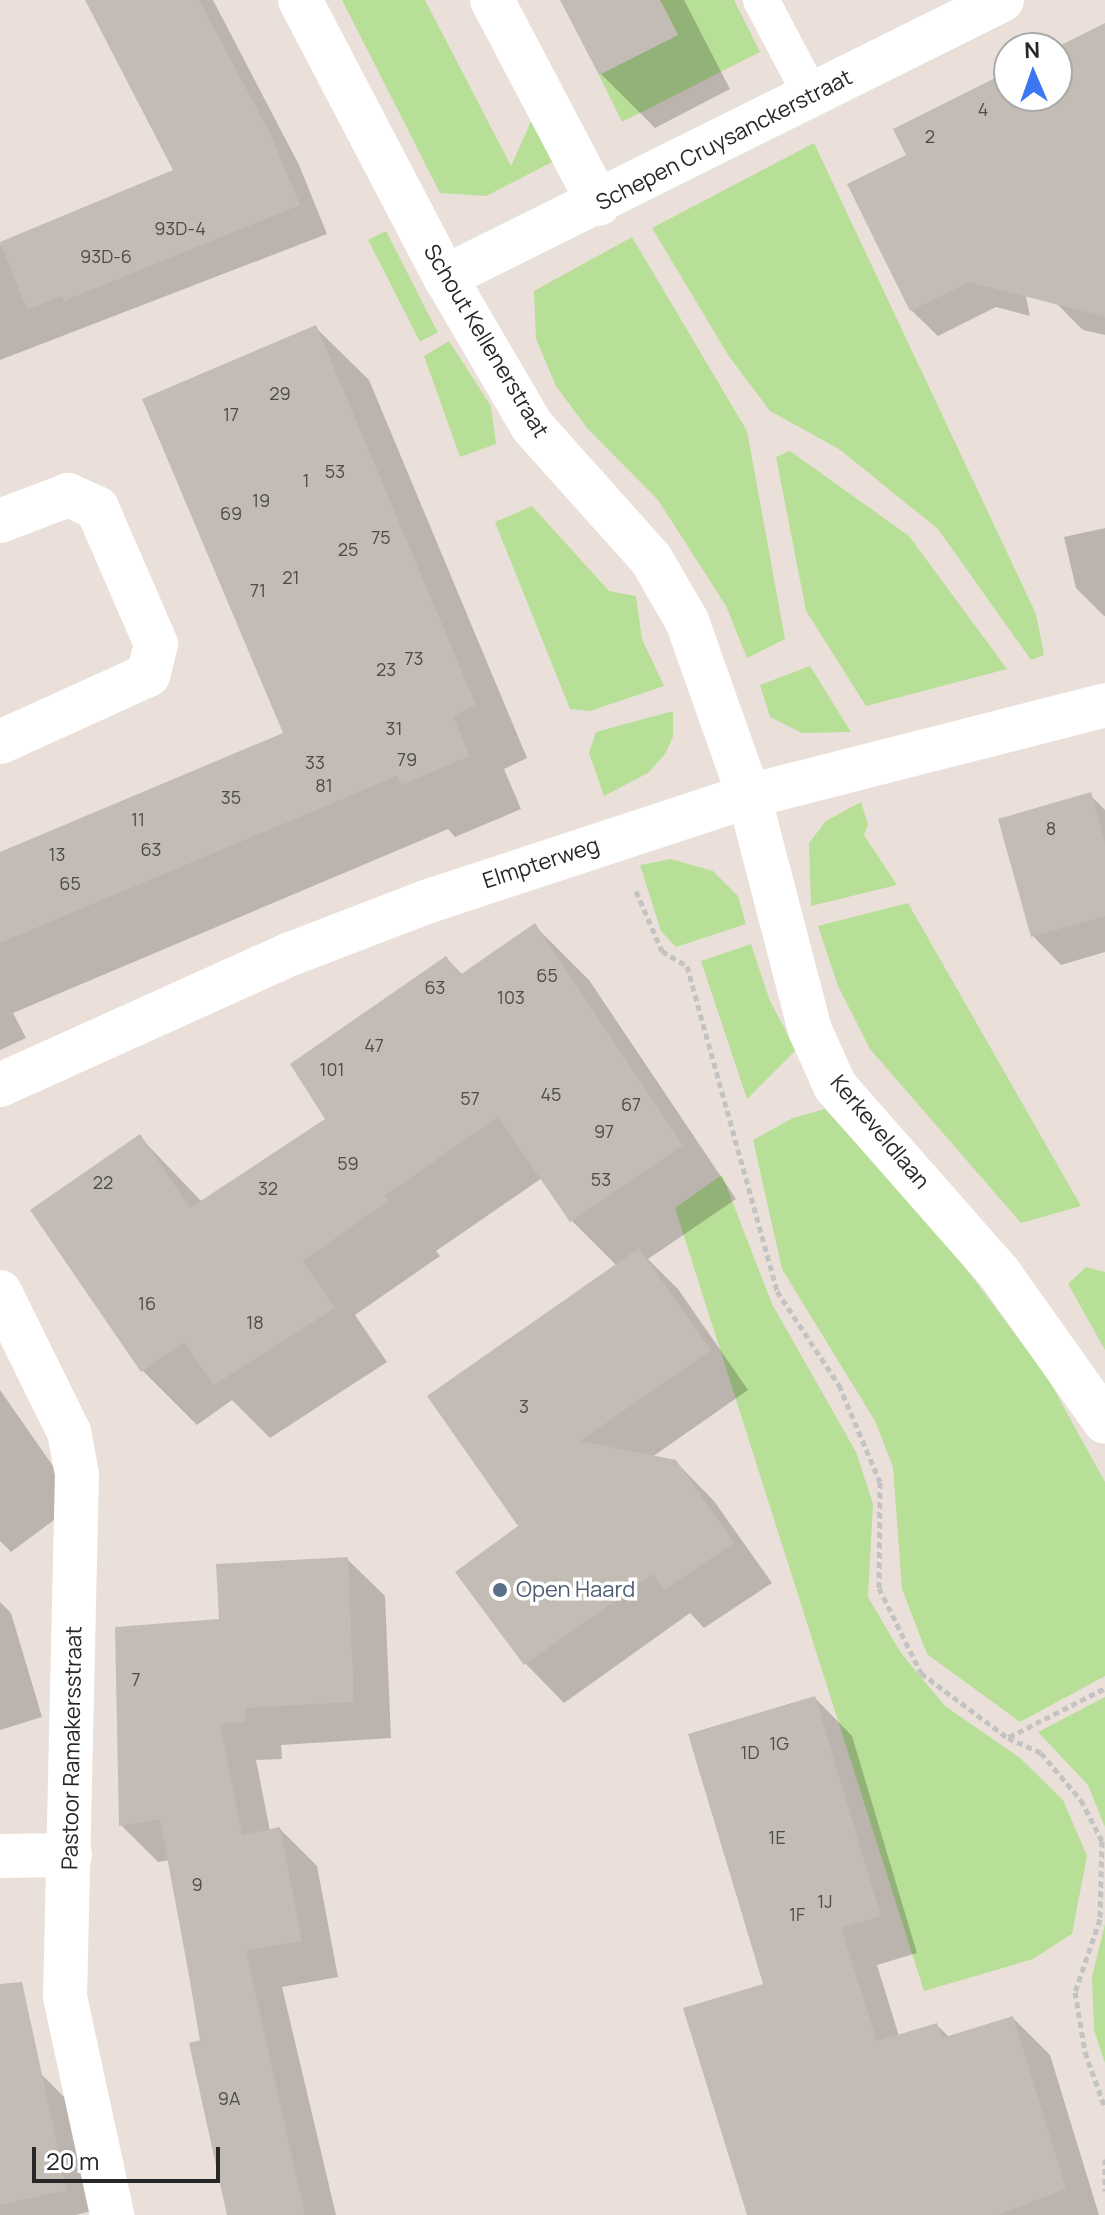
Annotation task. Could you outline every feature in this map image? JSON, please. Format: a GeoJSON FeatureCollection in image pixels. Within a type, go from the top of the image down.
{"type":"FeatureCollection","features":[{"type":"Feature","properties":{"kind":"street","name":"Schout Kellenerstraat"},"geometry":{"type":"LineString","coordinates":[[300,0],[445,277],[532,426],[651,559],[687,621],[749,796]]}},
{"type":"Feature","properties":{"kind":"street"},"geometry":{"type":"LineString","coordinates":[[492,0],[599,204]]}},
{"type":"Feature","properties":{"kind":"street","name":"Schepen Cruysanckerstraat"},"geometry":{"type":"LineString","coordinates":[[445,277],[599,204],[1002,0]]}},
{"type":"Feature","properties":{"kind":"street"},"geometry":{"type":"LineString","coordinates":[[0,521],[68,495],[97,508],[156,644],[148,675],[0,742]]}},
{"type":"Feature","properties":{"kind":"street","name":"Elmpterweg"},"geometry":{"type":"LineString","coordinates":[[0,1085],[288,955],[613,840],[749,796],[1105,705]]}},
{"type":"Feature","properties":{"kind":"street","name":"Kerkeveldlaan"},"geometry":{"type":"LineString","coordinates":[[749,796],[810,1030],[835,1086],[1000,1274],[1105,1422]]}},
{"type":"Feature","properties":{"kind":"street","name":"Pastoor Ramakersstraat"},"geometry":{"type":"LineString","coordinates":[[0,1292],[69,1432],[77,1474],[65,1997],[112,2215]]}},
{"type":"Feature","properties":{"kind":"street"},"geometry":{"type":"LineString","coordinates":[[0,1856],[70,1855]]}},
{"type":"Feature","properties":{"kind":"lane"},"geometry":{"type":"LineString","coordinates":[[761,0],[811,95]]}},
{"type":"Feature","properties":{"kind":"path"},"geometry":{"type":"LineString","coordinates":[[613,840],[662,951],[687,966],[777,1291],[839,1385],[880,1482],[879,1588],[921,1673],[1008,1738],[1041,1753],[1081,1800],[1102,1841],[1100,1919],[1075,1992],[1085,2052],[1105,2108]]}},
{"type":"Feature","properties":{"kind":"path"},"geometry":{"type":"LineString","coordinates":[[1008,1738],[1105,1688]]}},
{"type":"Feature","properties":{"kind":"path"},"geometry":{"type":"LineString","coordinates":[[1105,2159],[1105,2191]]}},
{"type":"Feature","properties":{"kind":"green space"},"geometry":{"type":"Polygon","coordinates":[[[342,0],[425,0],[511,166],[533,117],[556,160],[486,196],[440,193],[342,0]]]}},
{"type":"Feature","properties":{"kind":"green space"},"geometry":{"type":"Polygon","coordinates":[[[660,0],[734,0],[760,52],[622,122],[599,75],[678,35],[660,0]]]}},
{"type":"Feature","properties":{"kind":"green space"},"geometry":{"type":"Polygon","coordinates":[[[814,143],[1036,614],[1044,655],[1031,660],[938,529],[839,449],[770,411],[728,355],[652,228],[814,143]]]}},
{"type":"Feature","properties":{"kind":"green space"},"geometry":{"type":"Polygon","coordinates":[[[386,231],[438,333],[420,342],[368,240],[386,231]]]}},
{"type":"Feature","properties":{"kind":"green space"},"geometry":{"type":"Polygon","coordinates":[[[632,237],[747,431],[785,639],[747,658],[726,606],[658,500],[587,428],[556,386],[536,339],[534,291],[632,237]]]}},
{"type":"Feature","properties":{"kind":"green space"},"geometry":{"type":"Polygon","coordinates":[[[449,341],[491,406],[496,444],[460,457],[424,356],[449,341]]]}},
{"type":"Feature","properties":{"kind":"green space"},"geometry":{"type":"Polygon","coordinates":[[[790,451],[909,536],[1007,669],[866,706],[806,611],[776,457],[790,451]]]}},
{"type":"Feature","properties":{"kind":"green space"},"geometry":{"type":"Polygon","coordinates":[[[532,506],[609,591],[636,596],[642,639],[664,686],[590,711],[570,709],[495,522],[532,506]]]}},
{"type":"Feature","properties":{"kind":"green space"},"geometry":{"type":"Polygon","coordinates":[[[810,666],[851,732],[802,733],[770,717],[760,685],[810,666]]]}},
{"type":"Feature","properties":{"kind":"green space"},"geometry":{"type":"Polygon","coordinates":[[[673,711],[673,737],[665,754],[648,773],[604,796],[589,753],[596,732],[673,711]]]}},
{"type":"Feature","properties":{"kind":"green space"},"geometry":{"type":"Polygon","coordinates":[[[861,802],[868,825],[864,835],[897,885],[811,906],[809,843],[826,821],[861,802]]]}},
{"type":"Feature","properties":{"kind":"green space"},"geometry":{"type":"Polygon","coordinates":[[[671,859],[713,871],[738,896],[746,924],[676,947],[661,931],[640,865],[671,859]]]}},
{"type":"Feature","properties":{"kind":"green space"},"geometry":{"type":"Polygon","coordinates":[[[908,903],[1081,1206],[1021,1223],[870,1049],[838,986],[818,926],[908,903]]]}},
{"type":"Feature","properties":{"kind":"green space"},"geometry":{"type":"Polygon","coordinates":[[[751,944],[770,1001],[796,1050],[747,1099],[701,961],[751,944]]]}},
{"type":"Feature","properties":{"kind":"green space"},"geometry":{"type":"Polygon","coordinates":[[[825,1109],[943,1238],[1046,1375],[1105,1482],[1105,1676],[1020,1722],[927,1654],[902,1589],[893,1467],[875,1421],[782,1269],[753,1140],[793,1118],[825,1109]]]}},
{"type":"Feature","properties":{"kind":"green space"},"geometry":{"type":"Polygon","coordinates":[[[722,1175],[772,1304],[856,1452],[873,1504],[868,1597],[901,1653],[945,1706],[1020,1758],[1063,1800],[1087,1856],[1072,1934],[1033,1959],[924,1991],[675,1208],[722,1175]]]}},
{"type":"Feature","properties":{"kind":"green space"},"geometry":{"type":"Polygon","coordinates":[[[1086,1267],[1105,1272],[1105,1350],[1068,1284],[1086,1267]]]}},
{"type":"Feature","properties":{"kind":"green space"},"geometry":{"type":"Polygon","coordinates":[[[1105,1697],[1105,1827],[1088,1785],[1038,1732],[1105,1697]]]}},
{"type":"Feature","properties":{"kind":"green space"},"geometry":{"type":"Polygon","coordinates":[[[1105,1924],[1105,2063],[1094,2030],[1092,1976],[1105,1924]]]}},
{"type":"Feature","properties":{"kind":"building"},"geometry":{"type":"Polygon","coordinates":[[[85,0],[199,0],[271,135],[300,205],[64,301],[62,296],[27,310],[0,242],[173,170],[85,0]]]}},
{"type":"Feature","properties":{"kind":"building"},"geometry":{"type":"Polygon","coordinates":[[[560,0],[660,0],[678,35],[599,75],[560,0]]]}},
{"type":"Feature","properties":{"kind":"building"},"geometry":{"type":"Polygon","coordinates":[[[1105,23],[1105,317],[969,282],[910,311],[847,184],[906,155],[893,129],[993,79],[993,112],[1073,112],[1073,39],[1105,23]]]}},
{"type":"Feature","properties":{"kind":"building"},"geometry":{"type":"Polygon","coordinates":[[[316,325],[476,705],[453,716],[470,756],[401,785],[397,776],[0,943],[0,852],[283,733],[142,399],[316,325]]]}},
{"type":"Feature","properties":{"kind":"building"},"geometry":{"type":"Polygon","coordinates":[[[1091,792],[1105,842],[1105,916],[1031,937],[998,819],[1091,792]]]}},
{"type":"Feature","properties":{"kind":"building"},"geometry":{"type":"Polygon","coordinates":[[[535,923],[683,1145],[570,1222],[498,1117],[384,1196],[388,1201],[303,1261],[335,1308],[214,1385],[184,1342],[141,1372],[30,1210],[140,1134],[190,1208],[325,1119],[290,1064],[446,956],[460,975],[535,923]]]}},
{"type":"Feature","properties":{"kind":"building"},"geometry":{"type":"Polygon","coordinates":[[[639,1248],[711,1350],[580,1441],[676,1460],[734,1543],[664,1590],[653,1574],[524,1665],[455,1572],[518,1526],[427,1396],[639,1248]]]}},
{"type":"Feature","properties":{"kind":"building"},"geometry":{"type":"Polygon","coordinates":[[[348,1557],[354,1702],[245,1708],[246,1722],[220,1724],[242,1835],[280,1827],[302,1941],[246,1951],[305,2215],[227,2215],[189,2043],[201,2040],[160,1819],[119,1826],[115,1627],[219,1619],[216,1564],[348,1557]]]}},
{"type":"Feature","properties":{"kind":"building"},"geometry":{"type":"Polygon","coordinates":[[[815,1696],[881,1916],[841,1928],[877,2041],[937,2023],[942,2038],[1013,2016],[1066,2189],[997,2215],[747,2215],[683,2008],[763,1984],[688,1734],[815,1696]]]}},
{"type":"Feature","properties":{"kind":"building"},"geometry":{"type":"Polygon","coordinates":[[[22,1982],[67,2190],[0,2205],[0,1984],[22,1982]]]}},
{"type":"Feature","properties":{"kind":"place","name":"Open Haard"},"geometry":{"type":"Point","coordinates":[500,1590]}}]}
